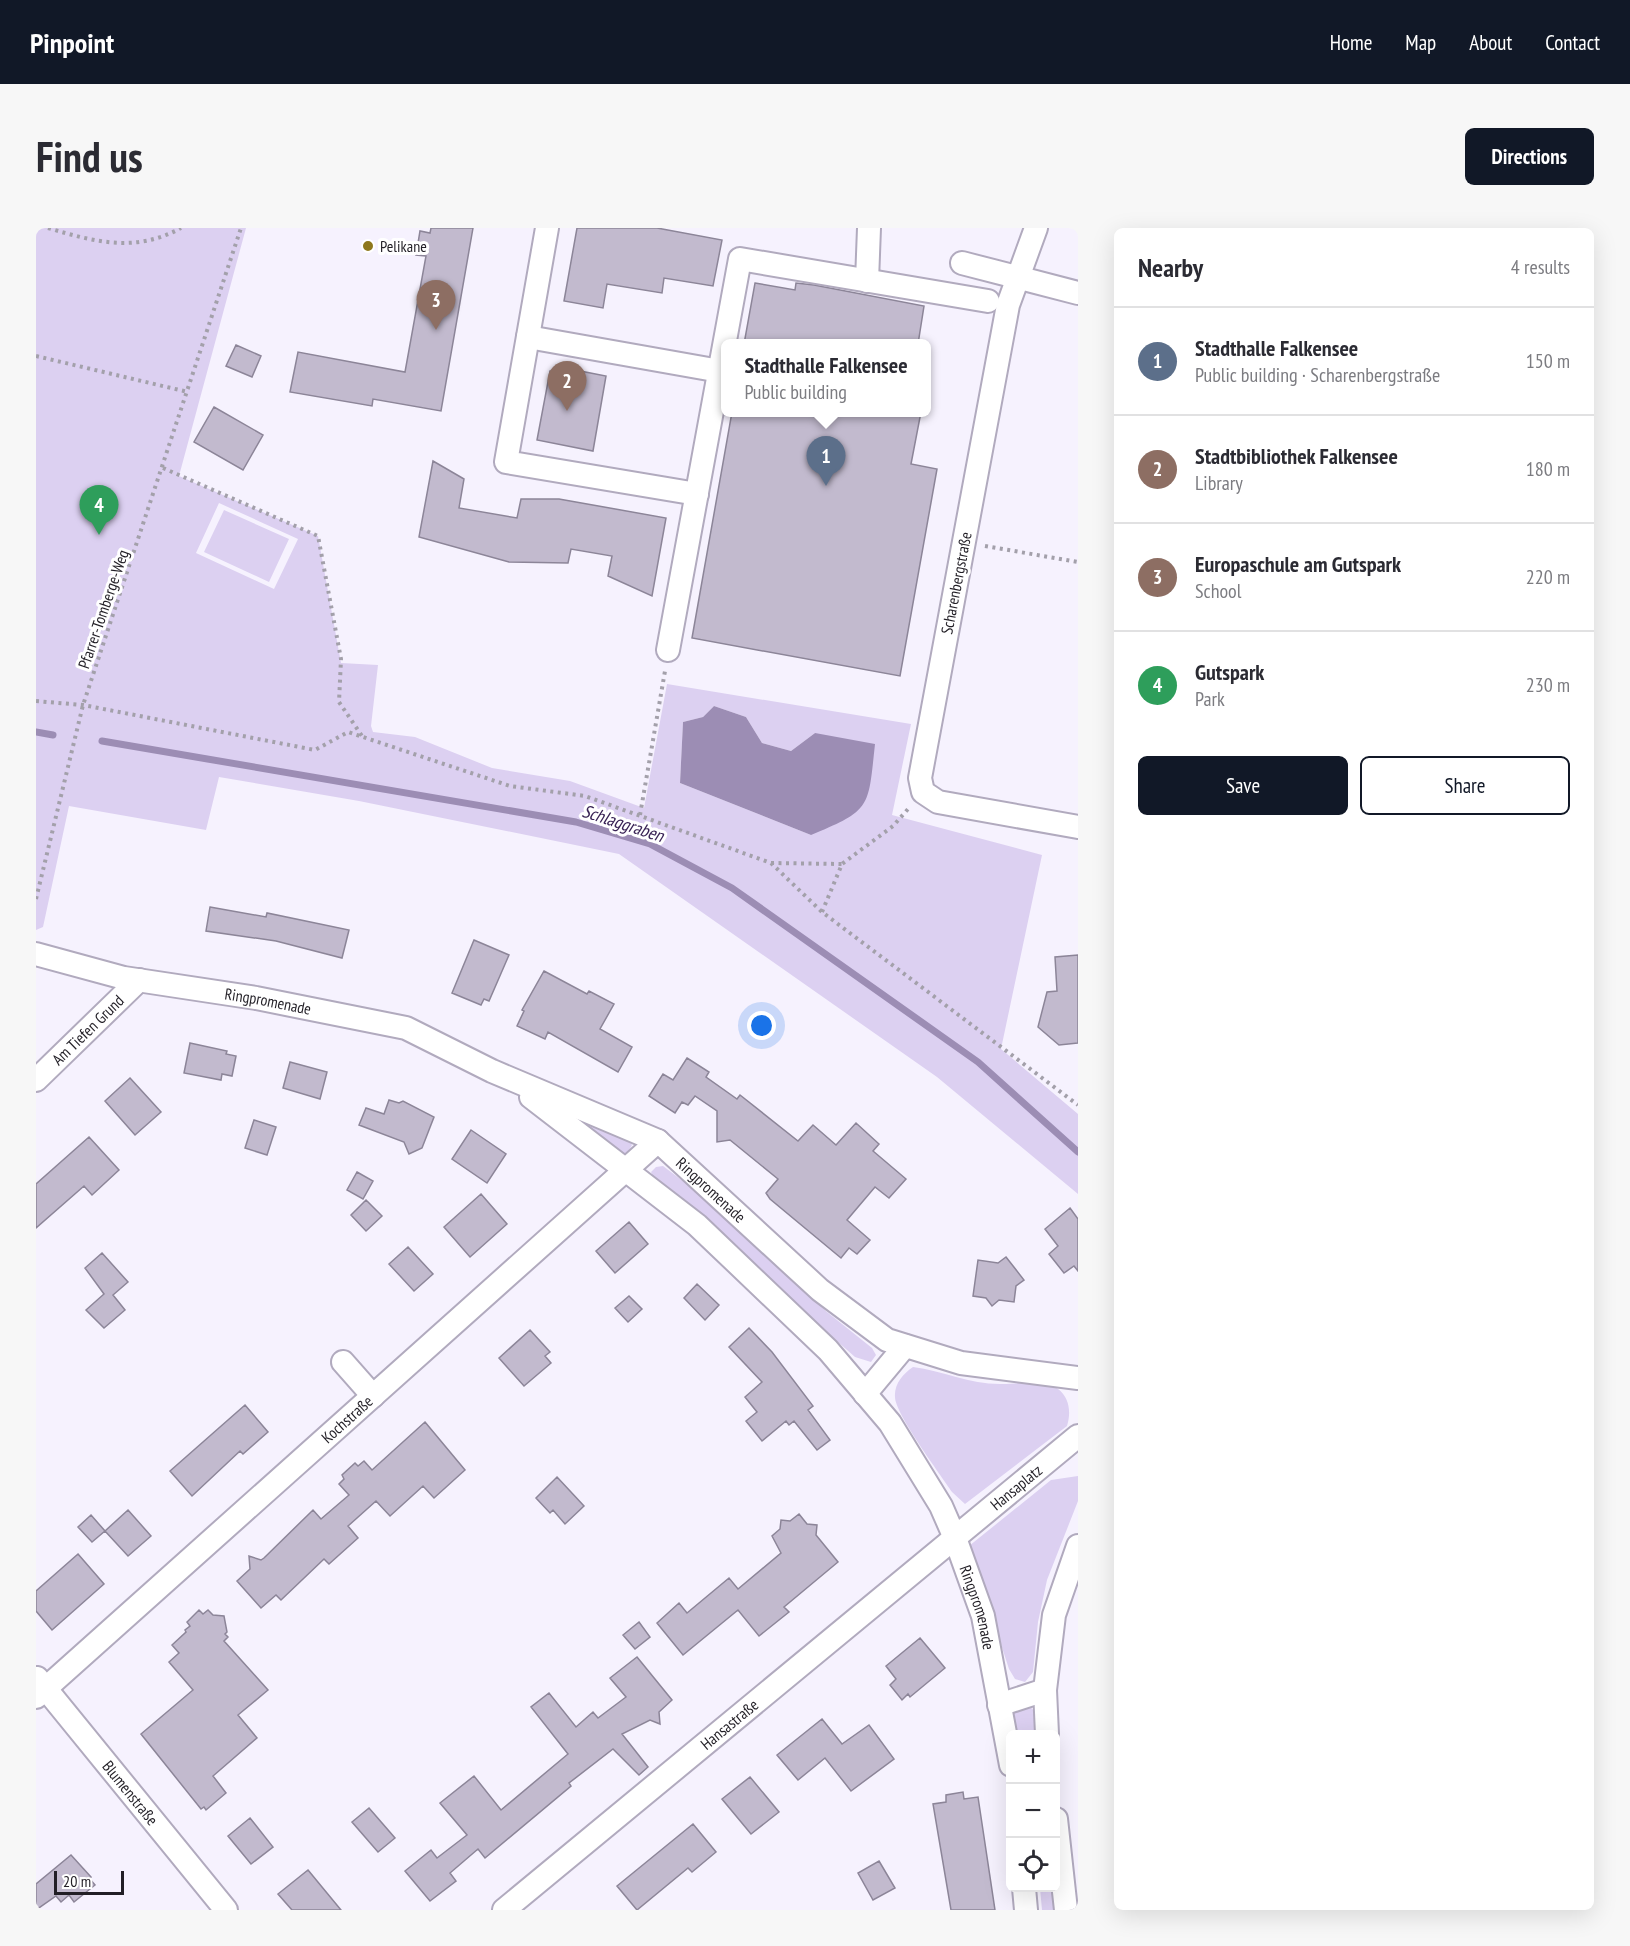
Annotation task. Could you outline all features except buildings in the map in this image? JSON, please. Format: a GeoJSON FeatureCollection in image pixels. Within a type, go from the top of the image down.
{"type":"FeatureCollection","features":[{"type":"Feature","properties":{"kind":"street"},"geometry":{"type":"LineString","coordinates":[[547,228],[506,462],[697,494]]}},
{"type":"Feature","properties":{"kind":"street"},"geometry":{"type":"LineString","coordinates":[[867,281],[868,228]]}},
{"type":"Feature","properties":{"kind":"street","name":"Scharenbergstraße"},"geometry":{"type":"LineString","coordinates":[[922,792],[920,778],[1008,305],[1036,228]]}},
{"type":"Feature","properties":{"kind":"street"},"geometry":{"type":"LineString","coordinates":[[726,339],[740,259],[988,301]]}},
{"type":"Feature","properties":{"kind":"street"},"geometry":{"type":"LineString","coordinates":[[962,263],[1078,293]]}},
{"type":"Feature","properties":{"kind":"street"},"geometry":{"type":"LineString","coordinates":[[528,337],[720,371]]}},
{"type":"Feature","properties":{"kind":"street"},"geometry":{"type":"LineString","coordinates":[[668,650],[721,365]]}},
{"type":"Feature","properties":{"kind":"street"},"geometry":{"type":"LineString","coordinates":[[922,792],[938,802],[1078,827]]}},
{"type":"Feature","properties":{"kind":"street","name":"Ringpromenade"},"geometry":{"type":"LineString","coordinates":[[36,954],[138,980],[256,998],[406,1028],[492,1071],[658,1142],[820,1290],[887,1340],[961,1363],[1078,1377]]}},
{"type":"Feature","properties":{"kind":"street","name":"Am Tiefen Grund"},"geometry":{"type":"LineString","coordinates":[[36,1080],[138,980]]}},
{"type":"Feature","properties":{"kind":"street","name":"Ringpromenade"},"geometry":{"type":"LineString","coordinates":[[492,1071],[536,1100],[697,1225],[828,1350],[890,1424],[941,1506],[955,1538],[983,1616],[1006,1740]]}},
{"type":"Feature","properties":{"kind":"street","name":"Kochstraße"},"geometry":{"type":"LineString","coordinates":[[39,1688],[373,1396],[658,1142]]}},
{"type":"Feature","properties":{"kind":"street"},"geometry":{"type":"LineString","coordinates":[[865,1394],[905,1346]]}},
{"type":"Feature","properties":{"kind":"street"},"geometry":{"type":"LineString","coordinates":[[343,1362],[373,1396]]}},
{"type":"Feature","properties":{"kind":"street","name":"Hansaplatz"},"geometry":{"type":"LineString","coordinates":[[955,1538],[1078,1436]]}},
{"type":"Feature","properties":{"kind":"street","name":"Hansastraße"},"geometry":{"type":"LineString","coordinates":[[504,1910],[955,1538]]}},
{"type":"Feature","properties":{"kind":"street"},"geometry":{"type":"LineString","coordinates":[[1047,1730],[1045,1690],[1054,1615],[1078,1546]]}},
{"type":"Feature","properties":{"kind":"street","name":"Blumenstraße"},"geometry":{"type":"LineString","coordinates":[[39,1688],[226,1910]]}},
{"type":"Feature","properties":{"kind":"street"},"geometry":{"type":"LineString","coordinates":[[999,1705],[1045,1690]]}},
{"type":"Feature","properties":{"kind":"street"},"geometry":{"type":"LineString","coordinates":[[1058,1838],[1066,1910]]}},
{"type":"Feature","properties":{"kind":"street"},"geometry":{"type":"LineString","coordinates":[[1024,1892],[1026,1910]]}},
{"type":"Feature","properties":{"kind":"path"},"geometry":{"type":"LineString","coordinates":[[48,228],[97,243],[137,243],[168,235],[181,228]]}},
{"type":"Feature","properties":{"kind":"path","name":"Pfarrer-Tomberge-Weg"},"geometry":{"type":"LineString","coordinates":[[36,899],[83,705],[241,228]]}},
{"type":"Feature","properties":{"kind":"path"},"geometry":{"type":"LineString","coordinates":[[36,356],[188,392]]}},
{"type":"Feature","properties":{"kind":"path"},"geometry":{"type":"LineString","coordinates":[[163,468],[318,536],[341,659],[339,702],[362,736]]}},
{"type":"Feature","properties":{"kind":"path"},"geometry":{"type":"LineString","coordinates":[[964,543],[1078,562]]}},
{"type":"Feature","properties":{"kind":"path"},"geometry":{"type":"LineString","coordinates":[[640,815],[668,650]]}},
{"type":"Feature","properties":{"kind":"path"},"geometry":{"type":"LineString","coordinates":[[36,701],[83,705],[315,750],[348,732],[510,786],[585,796],[771,863],[843,864]]}},
{"type":"Feature","properties":{"kind":"path"},"geometry":{"type":"LineString","coordinates":[[822,912],[843,864],[893,826],[922,792]]}},
{"type":"Feature","properties":{"kind":"path"},"geometry":{"type":"LineString","coordinates":[[771,863],[822,912],[1078,1105]]}},
{"type":"Feature","properties":{"kind":"shaded area"},"geometry":{"type":"Polygon","coordinates":[[[36,228],[246,228],[179,476],[318,536],[341,663],[378,665],[371,726],[373,732],[415,737],[492,768],[570,781],[644,808],[667,684],[911,724],[892,815],[1042,855],[1001,1049],[1078,1114],[1078,1194],[937,1077],[619,854],[359,801],[219,777],[206,830],[69,806],[43,927],[36,930],[36,228]],[[219,503],[196,553],[274,589],[298,539],[219,503]],[[714,706],[703,717],[683,722],[680,783],[811,835],[815,733],[791,751],[762,743],[746,717],[714,706]]]}},
{"type":"Feature","properties":{"kind":"shaded area"},"geometry":{"type":"Polygon","coordinates":[[[224,510],[289,539],[269,582],[204,552],[224,510]]]}},
{"type":"Feature","properties":{"kind":"shaded area"},"geometry":{"type":"Polygon","coordinates":[[[714,706],[746,717],[762,743],[791,751],[815,733],[875,744],[871,782],[863,804],[846,819],[811,835],[680,783],[683,722],[703,717],[714,706]]]}},
{"type":"Feature","properties":{"kind":"shaded area"},"geometry":{"type":"Polygon","coordinates":[[[558,1109],[625,1135],[632,1145],[627,1154],[617,1153],[558,1109]]]}},
{"type":"Feature","properties":{"kind":"shaded area"},"geometry":{"type":"Polygon","coordinates":[[[663,1166],[720,1209],[827,1312],[872,1348],[876,1355],[871,1362],[855,1357],[655,1180],[651,1172],[656,1167],[663,1166]]]}},
{"type":"Feature","properties":{"kind":"shaded area"},"geometry":{"type":"Polygon","coordinates":[[[913,1367],[991,1384],[1032,1382],[1052,1386],[1062,1393],[1067,1401],[1069,1416],[1067,1426],[965,1504],[952,1492],[929,1459],[902,1417],[897,1405],[895,1392],[898,1384],[913,1367]]]}},
{"type":"Feature","properties":{"kind":"shaded area"},"geometry":{"type":"Polygon","coordinates":[[[1078,1476],[1078,1501],[1047,1580],[1038,1622],[1033,1672],[1025,1682],[1015,1679],[1009,1669],[969,1546],[1051,1480],[1078,1476]]]}},
{"type":"Feature","properties":{"kind":"shaded area"},"geometry":{"type":"Polygon","coordinates":[[[1028,1704],[1034,1711],[1036,1730],[1016,1730],[1013,1709],[1028,1704]]]}},
{"type":"Feature","properties":{"kind":"shaded area"},"geometry":{"type":"Polygon","coordinates":[[[1040,1892],[1057,1892],[1059,1910],[1042,1910],[1040,1892]]]}},
{"type":"Feature","properties":{"kind":"waterway","name":"Schlaggraben"},"geometry":{"type":"LineString","coordinates":[[36,732],[53,735]]}},
{"type":"Feature","properties":{"kind":"waterway","name":"Schlaggraben"},"geometry":{"type":"LineString","coordinates":[[102,741],[576,822],[650,844],[732,888],[978,1062],[1078,1152]]}},
{"type":"Feature","properties":{"kind":"place","name":"Pelikane"},"geometry":{"type":"Point","coordinates":[368,246]}},
{"type":"Feature","properties":{"kind":"place","name":"Europaschule am Gutspark"},"geometry":{"type":"Point","coordinates":[436,330]}},
{"type":"Feature","properties":{"kind":"place","name":"Stadtbibliothek Falkensee"},"geometry":{"type":"Point","coordinates":[567,411]}},
{"type":"Feature","properties":{"kind":"place","name":"Stadthalle Falkensee"},"geometry":{"type":"Point","coordinates":[826,486]}},
{"type":"Feature","properties":{"kind":"place","name":"Gutspark"},"geometry":{"type":"Point","coordinates":[99,535]}}]}
